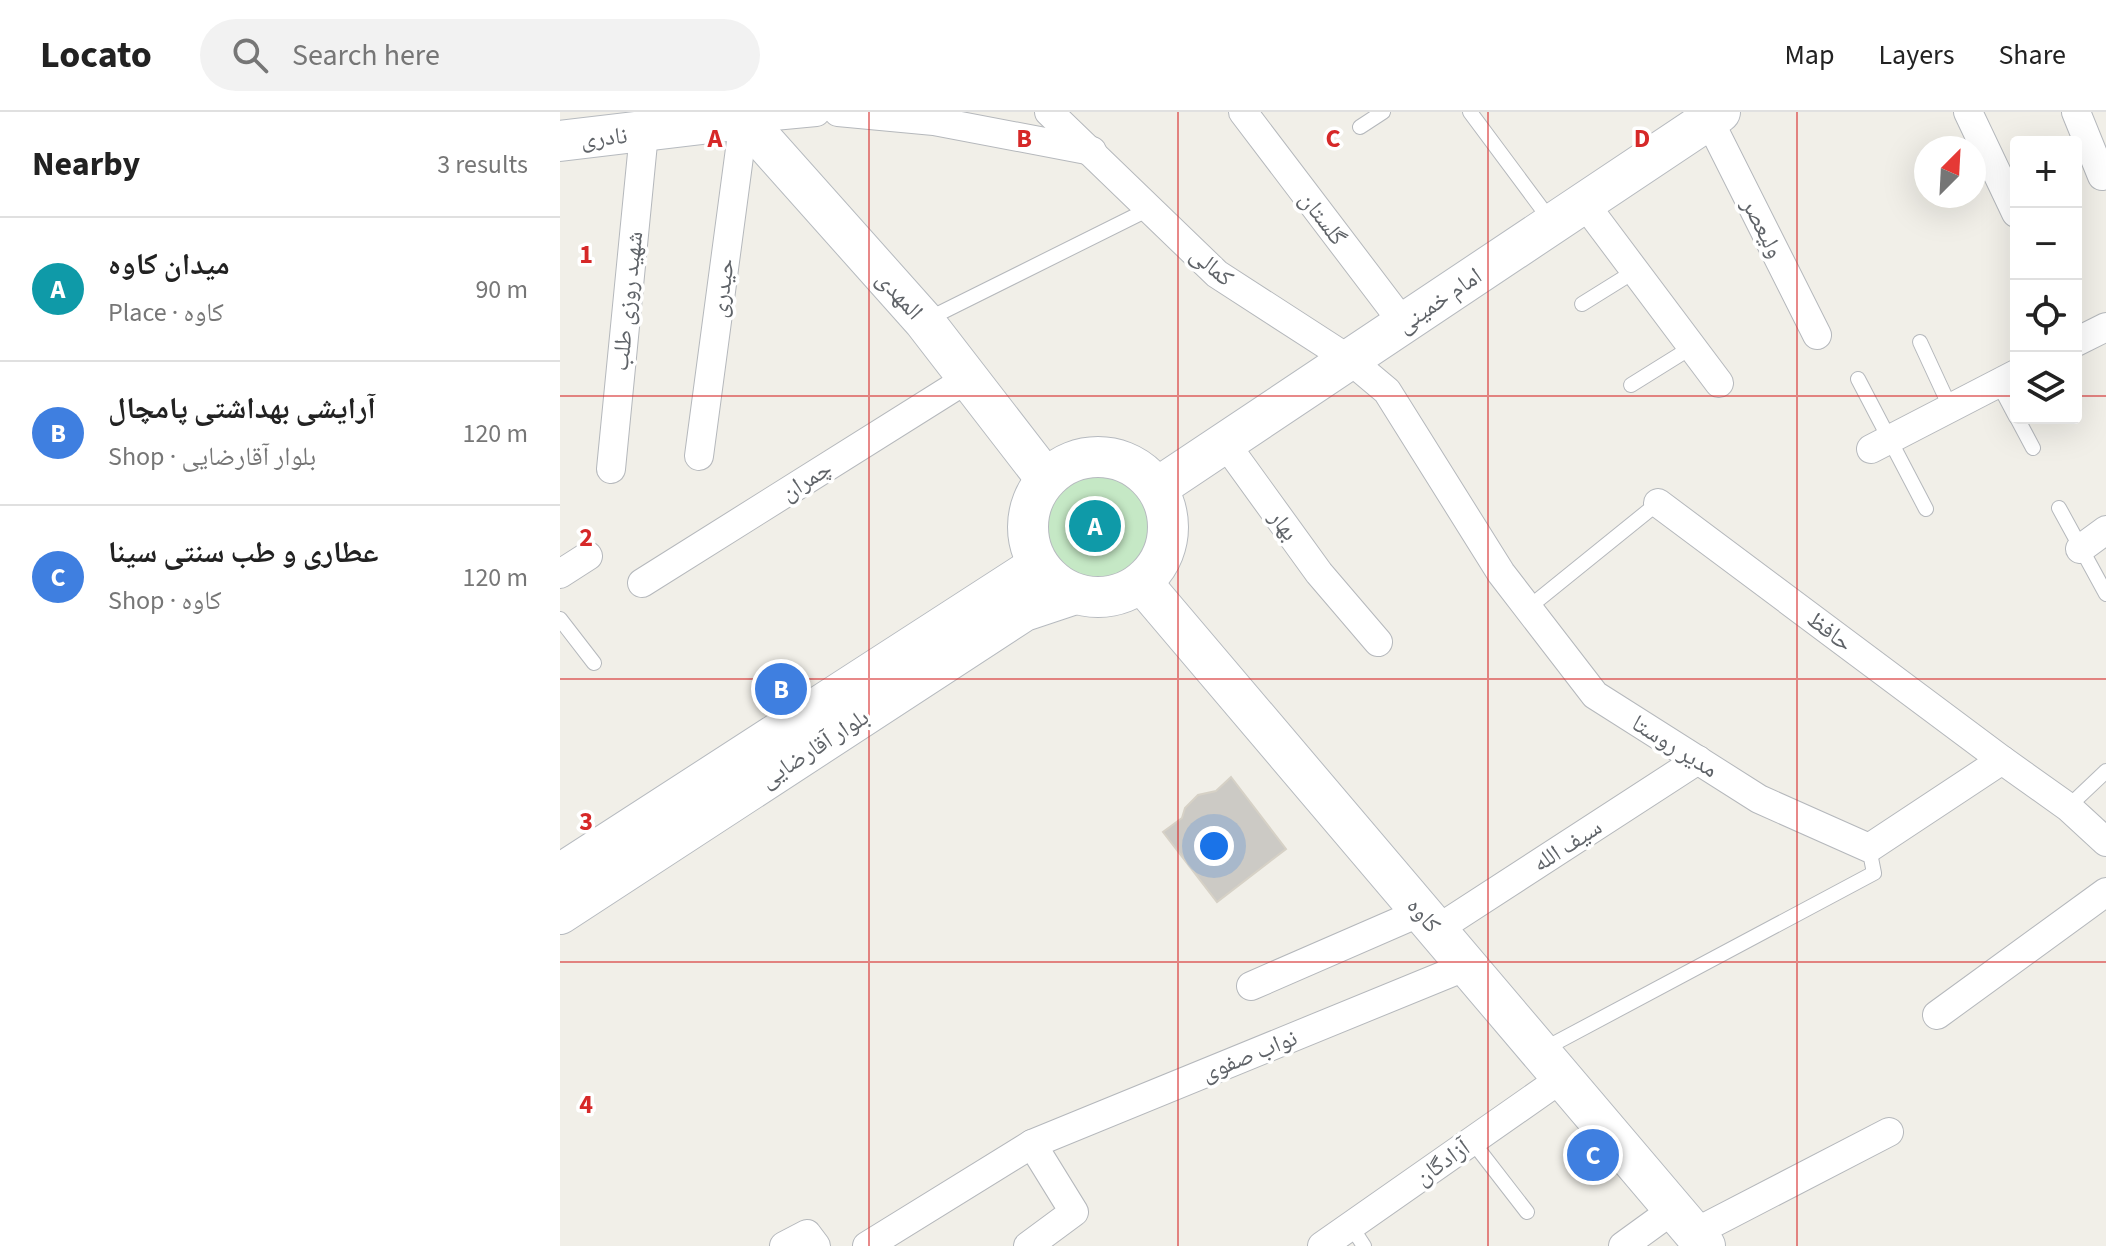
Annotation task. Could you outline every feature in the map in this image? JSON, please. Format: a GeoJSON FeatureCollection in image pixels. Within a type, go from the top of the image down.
{"type":"FeatureCollection","features":[{"type":"Feature","properties":{"kind":"street"},"geometry":{"type":"LineString","coordinates":[[742,116],[816,112]]}},
{"type":"Feature","properties":{"kind":"street"},"geometry":{"type":"LineString","coordinates":[[838,112],[934,121],[1093,151]]}},
{"type":"Feature","properties":{"kind":"street","name":"کمالی"},"geometry":{"type":"LineString","coordinates":[[1049,112],[1093,151],[1217,274],[1350,360]]}},
{"type":"Feature","properties":{"kind":"street","name":"گلستان"},"geometry":{"type":"LineString","coordinates":[[1243,112],[1404,324]]}},
{"type":"Feature","properties":{"kind":"street"},"geometry":{"type":"LineString","coordinates":[[1968,112],[2014,208]]}},
{"type":"Feature","properties":{"kind":"street"},"geometry":{"type":"LineString","coordinates":[[2076,112],[2102,176]]}},
{"type":"Feature","properties":{"kind":"street","name":"امام خمینی"},"geometry":{"type":"LineString","coordinates":[[1157,488],[1711,115]]}},
{"type":"Feature","properties":{"kind":"street","name":"ولیعصر"},"geometry":{"type":"LineString","coordinates":[[1711,115],[1817,335]]}},
{"type":"Feature","properties":{"kind":"street","name":"نادری"},"geometry":{"type":"LineString","coordinates":[[561,139],[644,133],[742,116]]}},
{"type":"Feature","properties":{"kind":"street","name":"المهدی"},"geometry":{"type":"LineString","coordinates":[[742,116],[924,321],[1046,479]]}},
{"type":"Feature","properties":{"kind":"street","name":"حیدری"},"geometry":{"type":"LineString","coordinates":[[699,456],[742,116]]}},
{"type":"Feature","properties":{"kind":"street","name":"شهید روزی طلب"},"geometry":{"type":"LineString","coordinates":[[611,469],[644,133]]}},
{"type":"Feature","properties":{"kind":"street"},"geometry":{"type":"LineString","coordinates":[[1568,214],[1635,271],[1719,383]]}},
{"type":"Feature","properties":{"kind":"street"},"geometry":{"type":"LineString","coordinates":[[2082,338],[2106,327]]}},
{"type":"Feature","properties":{"kind":"street","name":"مدیر روستا"},"geometry":{"type":"LineString","coordinates":[[1350,360],[1387,391],[1501,573],[1595,695],[1759,799],[1869,848]]}},
{"type":"Feature","properties":{"kind":"street","name":"چمران"},"geometry":{"type":"LineString","coordinates":[[642,583],[970,377]]}},
{"type":"Feature","properties":{"kind":"street"},"geometry":{"type":"LineString","coordinates":[[1879,445],[2007,378]]}},
{"type":"Feature","properties":{"kind":"street","name":"بهار"},"geometry":{"type":"LineString","coordinates":[[1225,443],[1319,573],[1378,642]]}},
{"type":"Feature","properties":{"kind":"street"},"geometry":{"type":"LineString","coordinates":[[1104,457],[1134,467],[1157,488],[1165,504],[1168,539],[1163,556],[1142,583],[1109,596],[1075,594],[1054,583],[1038,565],[1029,544],[1027,521],[1033,498],[1046,479],[1062,465],[1083,458],[1104,457]]}},
{"type":"Feature","properties":{"kind":"street","name":"حافظ"},"geometry":{"type":"LineString","coordinates":[[1658,503],[2002,760]]}},
{"type":"Feature","properties":{"kind":"street"},"geometry":{"type":"LineString","coordinates":[[2080,549],[2106,530]]}},
{"type":"Feature","properties":{"kind":"street"},"geometry":{"type":"LineString","coordinates":[[560,574],[588,556]]}},
{"type":"Feature","properties":{"kind":"street","name":"بلوار آقارضایی"},"geometry":{"type":"LineString","coordinates":[[560,874],[1038,565]]}},
{"type":"Feature","properties":{"kind":"street","name":"کاوه"},"geometry":{"type":"LineString","coordinates":[[1142,583],[1691,1229]]}},
{"type":"Feature","properties":{"kind":"street","name":"بلوار آقارضایی"},"geometry":{"type":"LineString","coordinates":[[560,914],[1024,611],[1075,594]]}},
{"type":"Feature","properties":{"kind":"street","name":"سیف الله"},"geometry":{"type":"LineString","coordinates":[[1251,986],[1429,921],[1698,760]]}},
{"type":"Feature","properties":{"kind":"street"},"geometry":{"type":"LineString","coordinates":[[1869,848],[2002,760],[2068,807],[2106,842]]}},
{"type":"Feature","properties":{"kind":"street"},"geometry":{"type":"LineString","coordinates":[[1937,1015],[2106,892]]}},
{"type":"Feature","properties":{"kind":"street","name":"نواب صفوی"},"geometry":{"type":"LineString","coordinates":[[867,1246],[1032,1144],[1467,966]]}},
{"type":"Feature","properties":{"kind":"street","name":"آزادگان"},"geometry":{"type":"LineString","coordinates":[[1322,1246],[1358,1236],[1472,1141],[1551,1064]]}},
{"type":"Feature","properties":{"kind":"street"},"geometry":{"type":"LineString","coordinates":[[1623,1246],[1691,1229],[1889,1132]]}},
{"type":"Feature","properties":{"kind":"street"},"geometry":{"type":"LineString","coordinates":[[1028,1246],[1074,1212],[1032,1144]]}},
{"type":"Feature","properties":{"kind":"street"},"geometry":{"type":"LineString","coordinates":[[784,1246],[807,1234],[816,1246]]}},
{"type":"Feature","properties":{"kind":"lane"},"geometry":{"type":"LineString","coordinates":[[1360,127],[1383,112]]}},
{"type":"Feature","properties":{"kind":"lane"},"geometry":{"type":"LineString","coordinates":[[1470,112],[1568,214]]}},
{"type":"Feature","properties":{"kind":"lane"},"geometry":{"type":"LineString","coordinates":[[924,321],[1149,209]]}},
{"type":"Feature","properties":{"kind":"lane"},"geometry":{"type":"LineString","coordinates":[[1582,304],[1635,271]]}},
{"type":"Feature","properties":{"kind":"lane"},"geometry":{"type":"LineString","coordinates":[[1920,342],[1951,409]]}},
{"type":"Feature","properties":{"kind":"lane"},"geometry":{"type":"LineString","coordinates":[[1631,385],[1692,347]]}},
{"type":"Feature","properties":{"kind":"lane"},"geometry":{"type":"LineString","coordinates":[[1858,379],[1879,445],[1926,509]]}},
{"type":"Feature","properties":{"kind":"lane"},"geometry":{"type":"LineString","coordinates":[[2020,424],[2033,448]]}},
{"type":"Feature","properties":{"kind":"lane"},"geometry":{"type":"LineString","coordinates":[[1528,608],[1658,503]]}},
{"type":"Feature","properties":{"kind":"lane"},"geometry":{"type":"LineString","coordinates":[[2059,508],[2106,594]]}},
{"type":"Feature","properties":{"kind":"lane"},"geometry":{"type":"LineString","coordinates":[[560,619],[594,663]]}},
{"type":"Feature","properties":{"kind":"lane"},"geometry":{"type":"LineString","coordinates":[[2068,807],[2106,771]]}},
{"type":"Feature","properties":{"kind":"lane"},"geometry":{"type":"LineString","coordinates":[[1551,1064],[1874,873],[1869,848]]}},
{"type":"Feature","properties":{"kind":"lane"},"geometry":{"type":"LineString","coordinates":[[1472,1141],[1527,1212]]}},
{"type":"Feature","properties":{"kind":"green space"},"geometry":{"type":"Polygon","coordinates":[[[1096,458],[1123,464],[1146,479],[1161,502],[1167,529],[1161,556],[1146,579],[1123,594],[1096,600],[1069,594],[1046,579],[1031,556],[1025,529],[1031,502],[1046,479],[1069,464],[1096,458]]]}},
{"type":"Feature","properties":{"kind":"building"},"geometry":{"type":"Polygon","coordinates":[[[1231,777],[1286,849],[1217,902],[1163,832],[1182,818],[1185,808],[1198,795],[1216,791],[1231,777]]]}},
{"type":"Feature","properties":{"kind":"place","name":"میدان کاوه"},"geometry":{"type":"Point","coordinates":[1095,526]}},
{"type":"Feature","properties":{"kind":"place","name":"آرایشی بهداشتی پامچال"},"geometry":{"type":"Point","coordinates":[781,689]}},
{"type":"Feature","properties":{"kind":"place","name":"عطاری و طب سنتی سینا"},"geometry":{"type":"Point","coordinates":[1593,1155]}}]}
